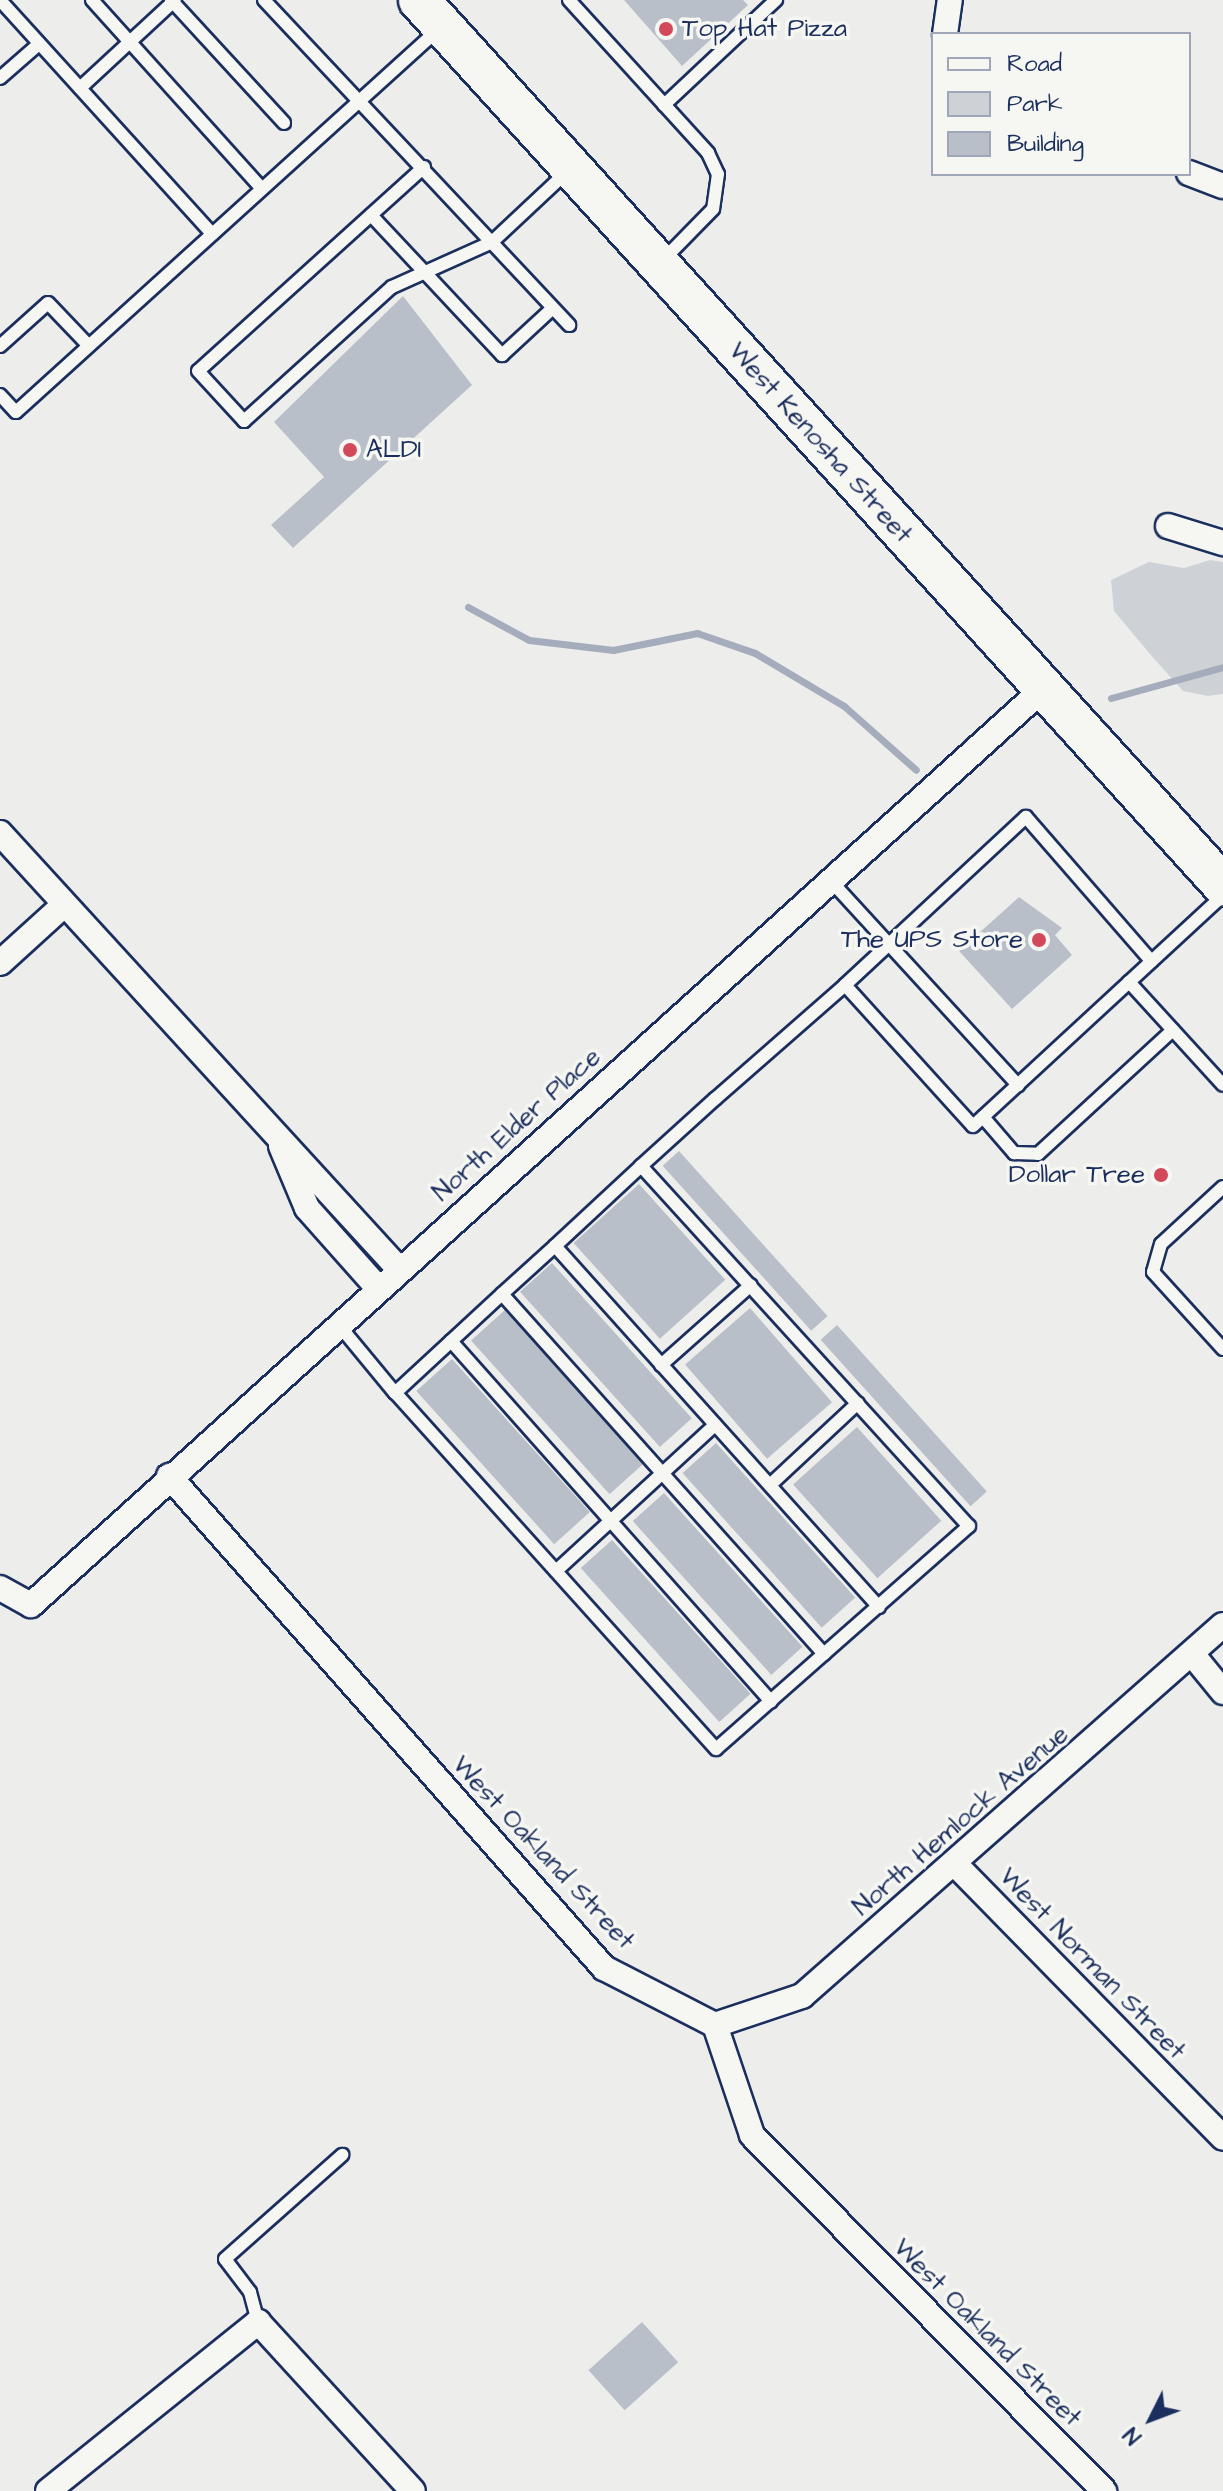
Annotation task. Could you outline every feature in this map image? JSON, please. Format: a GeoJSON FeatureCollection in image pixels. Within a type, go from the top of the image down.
{"type":"FeatureCollection","features":[{"type":"Feature","properties":{"kind":"main road","name":"West Kenosha Street"},"geometry":{"type":"LineString","coordinates":[[430,13],[1223,885]]}},
{"type":"Feature","properties":{"kind":"street"},"geometry":{"type":"LineString","coordinates":[[945,32],[950,0]]}},
{"type":"Feature","properties":{"kind":"street"},"geometry":{"type":"LineString","coordinates":[[1191,174],[1223,186]]}},
{"type":"Feature","properties":{"kind":"street"},"geometry":{"type":"LineString","coordinates":[[1168,526],[1223,543]]}},
{"type":"Feature","properties":{"kind":"street","name":"North Elder Place"},"geometry":{"type":"LineString","coordinates":[[0,1588],[31,1605],[169,1476],[1043,689]]}},
{"type":"Feature","properties":{"kind":"street"},"geometry":{"type":"LineString","coordinates":[[0,833],[281,1144],[399,1269]]}},
{"type":"Feature","properties":{"kind":"street"},"geometry":{"type":"LineString","coordinates":[[0,963],[64,905]]}},
{"type":"Feature","properties":{"kind":"street"},"geometry":{"type":"LineString","coordinates":[[281,1144],[307,1208],[378,1288]]}},
{"type":"Feature","properties":{"kind":"street","name":"West Oakland Street"},"geometry":{"type":"LineString","coordinates":[[169,1476],[604,1968],[715,2025],[752,2135],[1104,2491]]}},
{"type":"Feature","properties":{"kind":"street","name":"North Hemlock Avenue"},"geometry":{"type":"LineString","coordinates":[[715,2025],[802,1996],[1223,1625]]}},
{"type":"Feature","properties":{"kind":"street"},"geometry":{"type":"LineString","coordinates":[[1192,1654],[1223,1692]]}},
{"type":"Feature","properties":{"kind":"street","name":"West Norman Street"},"geometry":{"type":"LineString","coordinates":[[955,1864],[1223,2138]]}},
{"type":"Feature","properties":{"kind":"street"},"geometry":{"type":"LineString","coordinates":[[48,2491],[258,2322],[413,2491]]}},
{"type":"Feature","properties":{"kind":"lane"},"geometry":{"type":"LineString","coordinates":[[0,0],[212,234]]}},
{"type":"Feature","properties":{"kind":"lane"},"geometry":{"type":"LineString","coordinates":[[92,0],[262,189]]}},
{"type":"Feature","properties":{"kind":"lane"},"geometry":{"type":"LineString","coordinates":[[264,0],[361,99],[569,325]]}},
{"type":"Feature","properties":{"kind":"lane"},"geometry":{"type":"LineString","coordinates":[[569,0],[708,153],[720,192],[700,226],[658,264]]}},
{"type":"Feature","properties":{"kind":"lane"},"geometry":{"type":"LineString","coordinates":[[664,105],[776,0]]}},
{"type":"Feature","properties":{"kind":"lane"},"geometry":{"type":"LineString","coordinates":[[80,88],[173,1],[284,123]]}},
{"type":"Feature","properties":{"kind":"lane"},"geometry":{"type":"LineString","coordinates":[[0,395],[16,412],[361,99],[430,13]]}},
{"type":"Feature","properties":{"kind":"lane"},"geometry":{"type":"LineString","coordinates":[[0,78],[39,44]]}},
{"type":"Feature","properties":{"kind":"lane"},"geometry":{"type":"LineString","coordinates":[[424,167],[198,371],[244,421],[392,287],[492,242],[571,168]]}},
{"type":"Feature","properties":{"kind":"lane"},"geometry":{"type":"LineString","coordinates":[[371,215],[502,355],[553,308]]}},
{"type":"Feature","properties":{"kind":"lane"},"geometry":{"type":"LineString","coordinates":[[0,346],[48,303],[89,346]]}},
{"type":"Feature","properties":{"kind":"lane"},"geometry":{"type":"LineString","coordinates":[[395,1393],[1026,817],[1151,961]]}},
{"type":"Feature","properties":{"kind":"lane"},"geometry":{"type":"LineString","coordinates":[[831,881],[1018,1085]]}},
{"type":"Feature","properties":{"kind":"lane"},"geometry":{"type":"LineString","coordinates":[[845,985],[973,1126],[1223,895]]}},
{"type":"Feature","properties":{"kind":"lane"},"geometry":{"type":"LineString","coordinates":[[1129,982],[1223,1085]]}},
{"type":"Feature","properties":{"kind":"lane"},"geometry":{"type":"LineString","coordinates":[[983,1117],[1014,1153],[1038,1154],[1173,1030]]}},
{"type":"Feature","properties":{"kind":"lane"},"geometry":{"type":"LineString","coordinates":[[338,1324],[395,1393],[716,1749],[969,1526],[641,1166]]}},
{"type":"Feature","properties":{"kind":"lane"},"geometry":{"type":"LineString","coordinates":[[1223,1187],[1161,1244],[1153,1272],[1223,1349]]}},
{"type":"Feature","properties":{"kind":"lane"},"geometry":{"type":"LineString","coordinates":[[333,1238],[353,1219]]}},
{"type":"Feature","properties":{"kind":"lane"},"geometry":{"type":"LineString","coordinates":[[555,1246],[879,1607]]}},
{"type":"Feature","properties":{"kind":"lane"},"geometry":{"type":"LineString","coordinates":[[661,1365],[751,1285]]}},
{"type":"Feature","properties":{"kind":"lane"},"geometry":{"type":"LineString","coordinates":[[502,1294],[824,1654]]}},
{"type":"Feature","properties":{"kind":"lane"},"geometry":{"type":"LineString","coordinates":[[451,1341],[771,1701]]}},
{"type":"Feature","properties":{"kind":"lane"},"geometry":{"type":"LineString","coordinates":[[770,1485],[858,1403]]}},
{"type":"Feature","properties":{"kind":"lane"},"geometry":{"type":"LineString","coordinates":[[556,1571],[715,1425]]}},
{"type":"Feature","properties":{"kind":"lane"},"geometry":{"type":"LineString","coordinates":[[258,2322],[250,2292],[225,2259],[342,2155]]}},
{"type":"Feature","properties":{"kind":"green space"},"geometry":{"type":"Polygon","coordinates":[[[1210,560],[1223,562],[1223,694],[1208,696],[1183,691],[1114,611],[1111,580],[1149,562],[1184,568],[1210,560]]]}},
{"type":"Feature","properties":{"kind":"building"},"geometry":{"type":"Polygon","coordinates":[[[624,0],[743,0],[748,5],[682,66],[624,0]]]}},
{"type":"Feature","properties":{"kind":"building","name":"ALDI"},"geometry":{"type":"Polygon","coordinates":[[[403,296],[472,385],[293,548],[271,525],[324,477],[274,422],[403,296]]]}},
{"type":"Feature","properties":{"kind":"building"},"geometry":{"type":"Polygon","coordinates":[[[1019,897],[1062,928],[1055,935],[1072,955],[1012,1009],[959,951],[1019,897]]]}},
{"type":"Feature","properties":{"kind":"building"},"geometry":{"type":"Polygon","coordinates":[[[679,1151],[828,1316],[811,1331],[663,1166],[679,1151]]]}},
{"type":"Feature","properties":{"kind":"building"},"geometry":{"type":"Polygon","coordinates":[[[639,1184],[725,1280],[660,1339],[574,1243],[639,1184]]]}},
{"type":"Feature","properties":{"kind":"building"},"geometry":{"type":"Polygon","coordinates":[[[552,1263],[692,1418],[660,1447],[520,1292],[552,1263]]]}},
{"type":"Feature","properties":{"kind":"building"},"geometry":{"type":"Polygon","coordinates":[[[750,1308],[832,1402],[767,1459],[685,1364],[750,1308]]]}},
{"type":"Feature","properties":{"kind":"building"},"geometry":{"type":"Polygon","coordinates":[[[506,1309],[645,1463],[610,1494],[471,1340],[506,1309]]]}},
{"type":"Feature","properties":{"kind":"building"},"geometry":{"type":"Polygon","coordinates":[[[837,1325],[987,1491],[971,1506],[821,1340],[837,1325]]]}},
{"type":"Feature","properties":{"kind":"building"},"geometry":{"type":"Polygon","coordinates":[[[452,1359],[590,1512],[554,1544],[416,1391],[452,1359]]]}},
{"type":"Feature","properties":{"kind":"building"},"geometry":{"type":"Polygon","coordinates":[[[857,1427],[941,1521],[877,1578],[793,1485],[857,1427]]]}},
{"type":"Feature","properties":{"kind":"building"},"geometry":{"type":"Polygon","coordinates":[[[716,1443],[855,1598],[822,1628],[683,1473],[716,1443]]]}},
{"type":"Feature","properties":{"kind":"building"},"geometry":{"type":"Polygon","coordinates":[[[664,1493],[803,1647],[771,1675],[633,1521],[664,1493]]]}},
{"type":"Feature","properties":{"kind":"building"},"geometry":{"type":"Polygon","coordinates":[[[612,1540],[751,1694],[719,1722],[581,1568],[612,1540]]]}},
{"type":"Feature","properties":{"kind":"building"},"geometry":{"type":"Polygon","coordinates":[[[642,2322],[678,2362],[625,2410],[588,2370],[642,2322]]]}},
{"type":"Feature","properties":{"kind":"waterway"},"geometry":{"type":"LineString","coordinates":[[468,607],[529,640],[613,650],[697,633],[755,653],[844,706],[916,770]]}},
{"type":"Feature","properties":{"kind":"waterway"},"geometry":{"type":"LineString","coordinates":[[1111,698],[1223,667]]}},
{"type":"Feature","properties":{"kind":"place","name":"Top Hat Pizza"},"geometry":{"type":"Point","coordinates":[666,29]}},
{"type":"Feature","properties":{"kind":"place","name":"ALDI"},"geometry":{"type":"Point","coordinates":[350,450]}},
{"type":"Feature","properties":{"kind":"place","name":"The UPS Store"},"geometry":{"type":"Point","coordinates":[1039,940]}},
{"type":"Feature","properties":{"kind":"place","name":"Dollar Tree"},"geometry":{"type":"Point","coordinates":[1161,1175]}}]}
